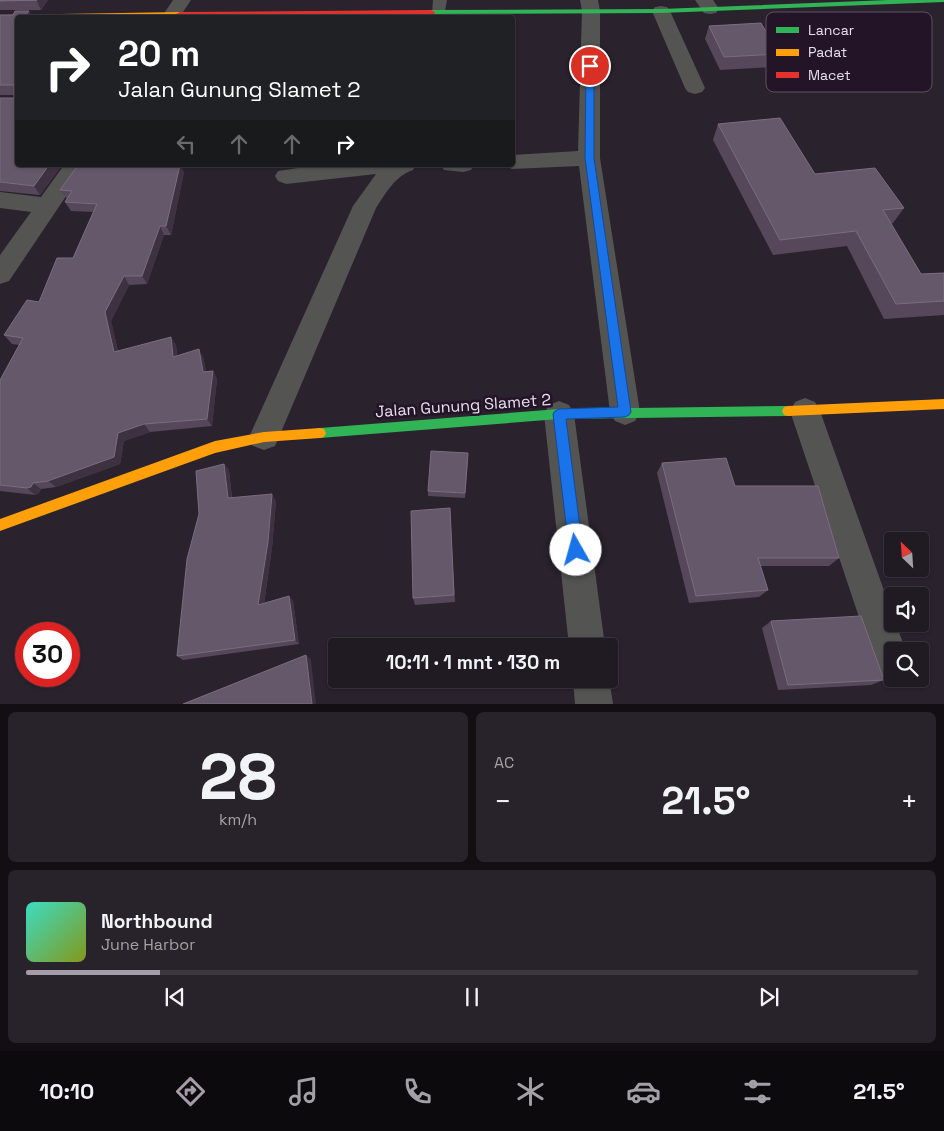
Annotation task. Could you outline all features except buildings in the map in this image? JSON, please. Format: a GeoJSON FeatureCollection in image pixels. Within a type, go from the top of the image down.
{"type":"FeatureCollection","features":[{"type":"Feature","properties":{"kind":"street"},"geometry":{"type":"LineString","coordinates":[[50,15],[175,10],[590,5],[661,11],[707,4],[944,0]]}},
{"type":"Feature","properties":{"kind":"street"},"geometry":{"type":"LineString","coordinates":[[590,5],[589,158],[625,412]]}},
{"type":"Feature","properties":{"kind":"street"},"geometry":{"type":"LineString","coordinates":[[661,11],[695,88]]}},
{"type":"Feature","properties":{"kind":"street"},"geometry":{"type":"LineString","coordinates":[[0,17],[15,16]]}},
{"type":"Feature","properties":{"kind":"street"},"geometry":{"type":"LineString","coordinates":[[515,162],[589,158]]}},
{"type":"Feature","properties":{"kind":"street"},"geometry":{"type":"LineString","coordinates":[[0,274],[75,167]]}},
{"type":"Feature","properties":{"kind":"street"},"geometry":{"type":"LineString","coordinates":[[286,176],[370,167]]}},
{"type":"Feature","properties":{"kind":"street"},"geometry":{"type":"LineString","coordinates":[[264,437],[366,206],[388,174],[401,167]]}},
{"type":"Feature","properties":{"kind":"street"},"geometry":{"type":"LineString","coordinates":[[0,200],[48,206]]}},
{"type":"Feature","properties":{"kind":"street","name":"Jalan Gunung Slamet 2"},"geometry":{"type":"LineString","coordinates":[[0,525],[215,447],[264,437],[559,414],[805,411],[944,404]]}},
{"type":"Feature","properties":{"kind":"street"},"geometry":{"type":"LineString","coordinates":[[805,411],[886,642]]}},
{"type":"Feature","properties":{"kind":"street"},"geometry":{"type":"LineString","coordinates":[[559,414],[586,638]]}},
{"type":"Feature","properties":{"kind":"street"},"geometry":{"type":"LineString","coordinates":[[592,688],[594,704]]}},
{"type":"Feature","properties":{"kind":"traffic: fast"},"geometry":{"type":"LineString","coordinates":[[431,12],[661,11],[944,0]]}},
{"type":"Feature","properties":{"kind":"traffic: fast"},"geometry":{"type":"LineString","coordinates":[[320,433],[559,414],[788,411]]}},
{"type":"Feature","properties":{"kind":"traffic: slow"},"geometry":{"type":"LineString","coordinates":[[120,15],[180,14]]}},
{"type":"Feature","properties":{"kind":"traffic: slow"},"geometry":{"type":"LineString","coordinates":[[0,17],[15,17]]}},
{"type":"Feature","properties":{"kind":"traffic: slow"},"geometry":{"type":"LineString","coordinates":[[788,411],[944,404]]}},
{"type":"Feature","properties":{"kind":"traffic: slow"},"geometry":{"type":"LineString","coordinates":[[0,525],[215,447],[264,437],[320,433]]}},
{"type":"Feature","properties":{"kind":"traffic: jam"},"geometry":{"type":"LineString","coordinates":[[180,14],[431,12]]}},
{"type":"Feature","properties":{"kind":"route"},"geometry":{"type":"LineString","coordinates":[[576,550],[559,414],[625,412],[589,158],[590,66]]}}]}
